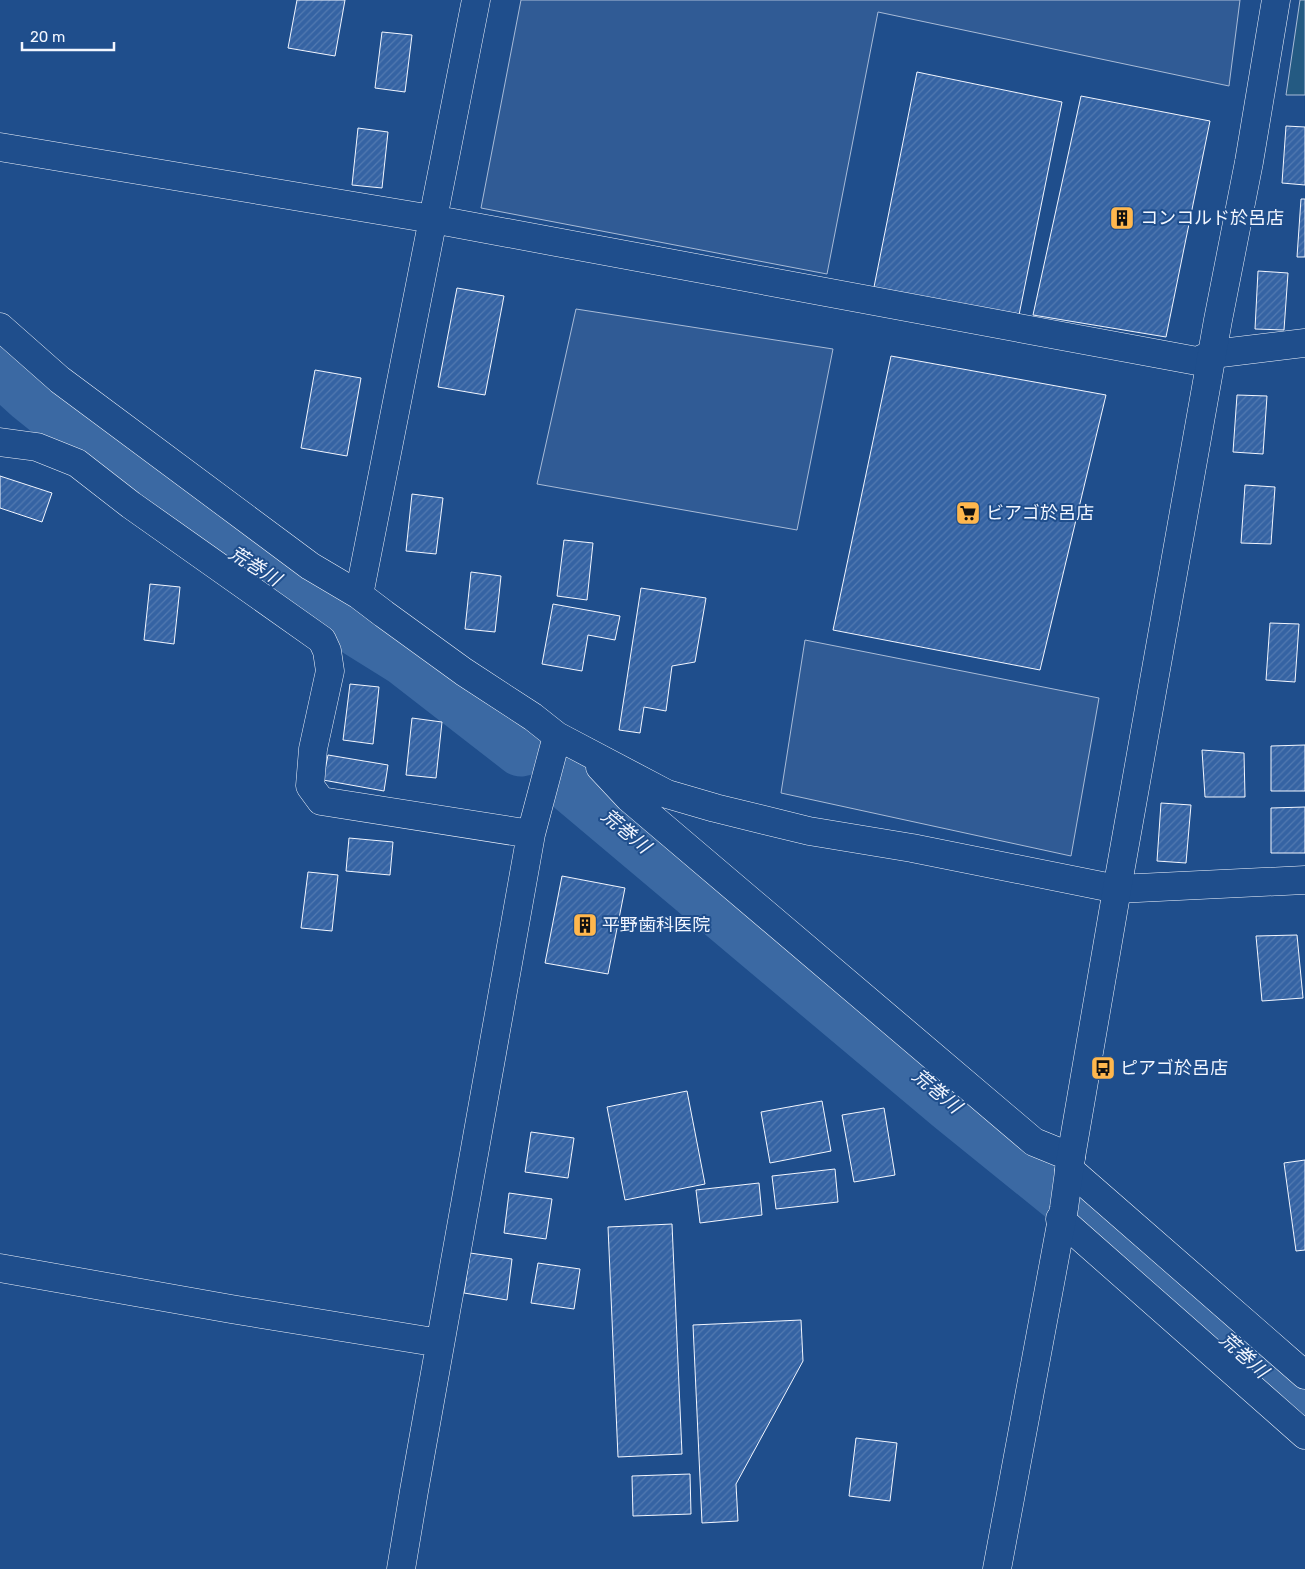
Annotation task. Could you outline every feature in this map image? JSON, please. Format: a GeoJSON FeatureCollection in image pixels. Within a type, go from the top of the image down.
{"type":"FeatureCollection","features":[{"type":"Feature","properties":{"kind":"street"},"geometry":{"type":"LineString","coordinates":[[359,595],[476,0]]}},
{"type":"Feature","properties":{"kind":"street"},"geometry":{"type":"LineString","coordinates":[[997,1569],[1062,1214],[1117,889],[1249,162],[1276,0]]}},
{"type":"Feature","properties":{"kind":"street"},"geometry":{"type":"LineString","coordinates":[[0,147],[432,219],[1197,361],[1213,354],[1305,343]]}},
{"type":"Feature","properties":{"kind":"street"},"geometry":{"type":"LineString","coordinates":[[0,327],[60,380],[213,496],[310,566],[359,595],[464,672],[533,717],[557,736],[667,794],[715,808],[810,831],[912,848],[1117,889],[1305,880]]}},
{"type":"Feature","properties":{"kind":"street"},"geometry":{"type":"LineString","coordinates":[[0,442],[37,447],[77,463],[139,510],[322,640],[327,651],[330,670],[313,750],[310,786],[321,801],[531,834]]}},
{"type":"Feature","properties":{"kind":"street"},"geometry":{"type":"LineString","coordinates":[[401,1569],[531,834],[557,736]]}},
{"type":"Feature","properties":{"kind":"street"},"geometry":{"type":"LineString","coordinates":[[587,753],[629,798],[1034,1142],[1069,1169],[1305,1375]]}},
{"type":"Feature","properties":{"kind":"street"},"geometry":{"type":"LineString","coordinates":[[1062,1214],[1305,1435]]}},
{"type":"Feature","properties":{"kind":"street"},"geometry":{"type":"LineString","coordinates":[[0,1268],[231,1309],[440,1343]]}},
{"type":"Feature","properties":{"kind":"shaded area"},"geometry":{"type":"Polygon","coordinates":[[[521,0],[1240,0],[1229,86],[878,12],[827,274],[481,208],[521,0]]]}},
{"type":"Feature","properties":{"kind":"shaded area"},"geometry":{"type":"Polygon","coordinates":[[[1300,0],[1305,0],[1305,95],[1286,95],[1300,0]]]}},
{"type":"Feature","properties":{"kind":"shaded area"},"geometry":{"type":"Polygon","coordinates":[[[576,309],[833,349],[797,530],[537,484],[576,309]]]}},
{"type":"Feature","properties":{"kind":"shaded area"},"geometry":{"type":"Polygon","coordinates":[[[805,640],[1099,698],[1071,856],[781,793],[805,640]]]}},
{"type":"Feature","properties":{"kind":"building"},"geometry":{"type":"Polygon","coordinates":[[[297,0],[345,0],[335,56],[288,48],[297,0]]]}},
{"type":"Feature","properties":{"kind":"building"},"geometry":{"type":"Polygon","coordinates":[[[382,32],[412,35],[405,92],[375,88],[382,32]]]}},
{"type":"Feature","properties":{"kind":"building"},"geometry":{"type":"Polygon","coordinates":[[[917,72],[1062,102],[1018,320],[873,292],[917,72]]]}},
{"type":"Feature","properties":{"kind":"building","name":"コンコルド於呂店"},"geometry":{"type":"Polygon","coordinates":[[[1081,96],[1210,121],[1166,337],[1033,315],[1081,96]]]}},
{"type":"Feature","properties":{"kind":"building"},"geometry":{"type":"Polygon","coordinates":[[[1286,126],[1305,127],[1305,185],[1282,183],[1286,126]]]}},
{"type":"Feature","properties":{"kind":"building"},"geometry":{"type":"Polygon","coordinates":[[[358,128],[388,132],[382,188],[352,185],[358,128]]]}},
{"type":"Feature","properties":{"kind":"building"},"geometry":{"type":"Polygon","coordinates":[[[1301,199],[1305,199],[1305,257],[1297,257],[1301,199]]]}},
{"type":"Feature","properties":{"kind":"building"},"geometry":{"type":"Polygon","coordinates":[[[1258,271],[1288,273],[1284,330],[1255,329],[1258,271]]]}},
{"type":"Feature","properties":{"kind":"building"},"geometry":{"type":"Polygon","coordinates":[[[457,288],[504,296],[485,395],[438,387],[457,288]]]}},
{"type":"Feature","properties":{"kind":"building","name":"ビアゴ於呂店"},"geometry":{"type":"Polygon","coordinates":[[[891,356],[1106,395],[1040,670],[833,630],[891,356]]]}},
{"type":"Feature","properties":{"kind":"building"},"geometry":{"type":"Polygon","coordinates":[[[315,370],[361,378],[347,456],[301,448],[315,370]]]}},
{"type":"Feature","properties":{"kind":"building"},"geometry":{"type":"Polygon","coordinates":[[[1237,395],[1267,396],[1263,454],[1233,452],[1237,395]]]}},
{"type":"Feature","properties":{"kind":"building"},"geometry":{"type":"Polygon","coordinates":[[[0,476],[52,493],[42,522],[0,508],[0,476]]]}},
{"type":"Feature","properties":{"kind":"building"},"geometry":{"type":"Polygon","coordinates":[[[1245,485],[1275,487],[1271,544],[1241,543],[1245,485]]]}},
{"type":"Feature","properties":{"kind":"building"},"geometry":{"type":"Polygon","coordinates":[[[412,494],[443,498],[436,554],[406,551],[412,494]]]}},
{"type":"Feature","properties":{"kind":"building"},"geometry":{"type":"Polygon","coordinates":[[[564,540],[593,543],[587,600],[557,596],[564,540]]]}},
{"type":"Feature","properties":{"kind":"building"},"geometry":{"type":"Polygon","coordinates":[[[471,572],[501,576],[495,632],[465,629],[471,572]]]}},
{"type":"Feature","properties":{"kind":"building"},"geometry":{"type":"Polygon","coordinates":[[[150,584],[180,587],[174,644],[144,640],[150,584]]]}},
{"type":"Feature","properties":{"kind":"building"},"geometry":{"type":"Polygon","coordinates":[[[641,588],[706,598],[695,662],[672,666],[666,711],[644,707],[640,733],[619,730],[641,588]]]}},
{"type":"Feature","properties":{"kind":"building"},"geometry":{"type":"Polygon","coordinates":[[[553,604],[620,616],[615,640],[588,635],[582,671],[542,664],[553,604]]]}},
{"type":"Feature","properties":{"kind":"building"},"geometry":{"type":"Polygon","coordinates":[[[1270,623],[1299,624],[1295,682],[1266,680],[1270,623]]]}},
{"type":"Feature","properties":{"kind":"building"},"geometry":{"type":"Polygon","coordinates":[[[350,684],[379,687],[373,744],[343,740],[350,684]]]}},
{"type":"Feature","properties":{"kind":"building"},"geometry":{"type":"Polygon","coordinates":[[[412,718],[442,722],[436,778],[406,775],[412,718]]]}},
{"type":"Feature","properties":{"kind":"building"},"geometry":{"type":"Polygon","coordinates":[[[1305,745],[1305,791],[1271,791],[1271,746],[1305,745]]]}},
{"type":"Feature","properties":{"kind":"building"},"geometry":{"type":"Polygon","coordinates":[[[1202,750],[1244,753],[1245,797],[1205,797],[1202,750]]]}},
{"type":"Feature","properties":{"kind":"building"},"geometry":{"type":"Polygon","coordinates":[[[328,755],[388,765],[384,791],[323,780],[328,755]]]}},
{"type":"Feature","properties":{"kind":"building"},"geometry":{"type":"Polygon","coordinates":[[[1161,803],[1191,805],[1186,863],[1157,861],[1161,803]]]}},
{"type":"Feature","properties":{"kind":"building"},"geometry":{"type":"Polygon","coordinates":[[[1305,807],[1305,853],[1271,853],[1271,808],[1305,807]]]}},
{"type":"Feature","properties":{"kind":"building"},"geometry":{"type":"Polygon","coordinates":[[[349,838],[393,842],[390,875],[346,871],[349,838]]]}},
{"type":"Feature","properties":{"kind":"building"},"geometry":{"type":"Polygon","coordinates":[[[308,872],[338,875],[332,931],[301,928],[308,872]]]}},
{"type":"Feature","properties":{"kind":"building","name":"平野歯科医院"},"geometry":{"type":"Polygon","coordinates":[[[562,876],[625,888],[608,974],[545,963],[562,876]]]}},
{"type":"Feature","properties":{"kind":"building"},"geometry":{"type":"Polygon","coordinates":[[[1297,935],[1303,998],[1262,1001],[1256,936],[1297,935]]]}},
{"type":"Feature","properties":{"kind":"building"},"geometry":{"type":"Polygon","coordinates":[[[687,1091],[705,1184],[625,1200],[607,1107],[687,1091]]]}},
{"type":"Feature","properties":{"kind":"building"},"geometry":{"type":"Polygon","coordinates":[[[822,1101],[831,1151],[770,1163],[761,1112],[822,1101]]]}},
{"type":"Feature","properties":{"kind":"building"},"geometry":{"type":"Polygon","coordinates":[[[884,1108],[895,1175],[854,1182],[842,1115],[884,1108]]]}},
{"type":"Feature","properties":{"kind":"building"},"geometry":{"type":"Polygon","coordinates":[[[531,1132],[574,1138],[568,1178],[525,1172],[531,1132]]]}},
{"type":"Feature","properties":{"kind":"building"},"geometry":{"type":"Polygon","coordinates":[[[1305,1160],[1305,1250],[1296,1251],[1284,1163],[1305,1160]]]}},
{"type":"Feature","properties":{"kind":"building"},"geometry":{"type":"Polygon","coordinates":[[[835,1169],[838,1202],[776,1209],[772,1176],[835,1169]]]}},
{"type":"Feature","properties":{"kind":"building"},"geometry":{"type":"Polygon","coordinates":[[[759,1183],[762,1215],[700,1223],[696,1190],[759,1183]]]}},
{"type":"Feature","properties":{"kind":"building"},"geometry":{"type":"Polygon","coordinates":[[[509,1193],[552,1199],[546,1239],[504,1233],[509,1193]]]}},
{"type":"Feature","properties":{"kind":"building"},"geometry":{"type":"Polygon","coordinates":[[[672,1224],[682,1454],[618,1457],[608,1227],[672,1224]]]}},
{"type":"Feature","properties":{"kind":"building"},"geometry":{"type":"Polygon","coordinates":[[[470,1253],[512,1259],[507,1300],[464,1293],[470,1253]]]}},
{"type":"Feature","properties":{"kind":"building"},"geometry":{"type":"Polygon","coordinates":[[[538,1263],[580,1269],[574,1309],[531,1303],[538,1263]]]}},
{"type":"Feature","properties":{"kind":"building"},"geometry":{"type":"Polygon","coordinates":[[[801,1320],[803,1361],[736,1484],[738,1521],[702,1523],[693,1325],[801,1320]]]}},
{"type":"Feature","properties":{"kind":"building"},"geometry":{"type":"Polygon","coordinates":[[[856,1438],[897,1443],[890,1501],[849,1496],[856,1438]]]}},
{"type":"Feature","properties":{"kind":"building"},"geometry":{"type":"Polygon","coordinates":[[[690,1474],[691,1514],[633,1516],[632,1476],[690,1474]]]}},
{"type":"Feature","properties":{"kind":"waterway","name":"荒巻川"},"geometry":{"type":"LineString","coordinates":[[0,368],[30,395],[195,528],[405,659],[521,749]]}},
{"type":"Feature","properties":{"kind":"waterway","name":"荒巻川"},"geometry":{"type":"LineString","coordinates":[[563,779],[952,1106],[1082,1211],[1305,1409]]}},
{"type":"Feature","properties":{"kind":"place","name":"コンコルド於呂店"},"geometry":{"type":"Point","coordinates":[1122,218]}},
{"type":"Feature","properties":{"kind":"place","name":"ビアゴ於呂店"},"geometry":{"type":"Point","coordinates":[968,513]}},
{"type":"Feature","properties":{"kind":"place","name":"平野歯科医院"},"geometry":{"type":"Point","coordinates":[585,925]}},
{"type":"Feature","properties":{"kind":"place","name":"ピアゴ於呂店"},"geometry":{"type":"Point","coordinates":[1103,1068]}}]}
